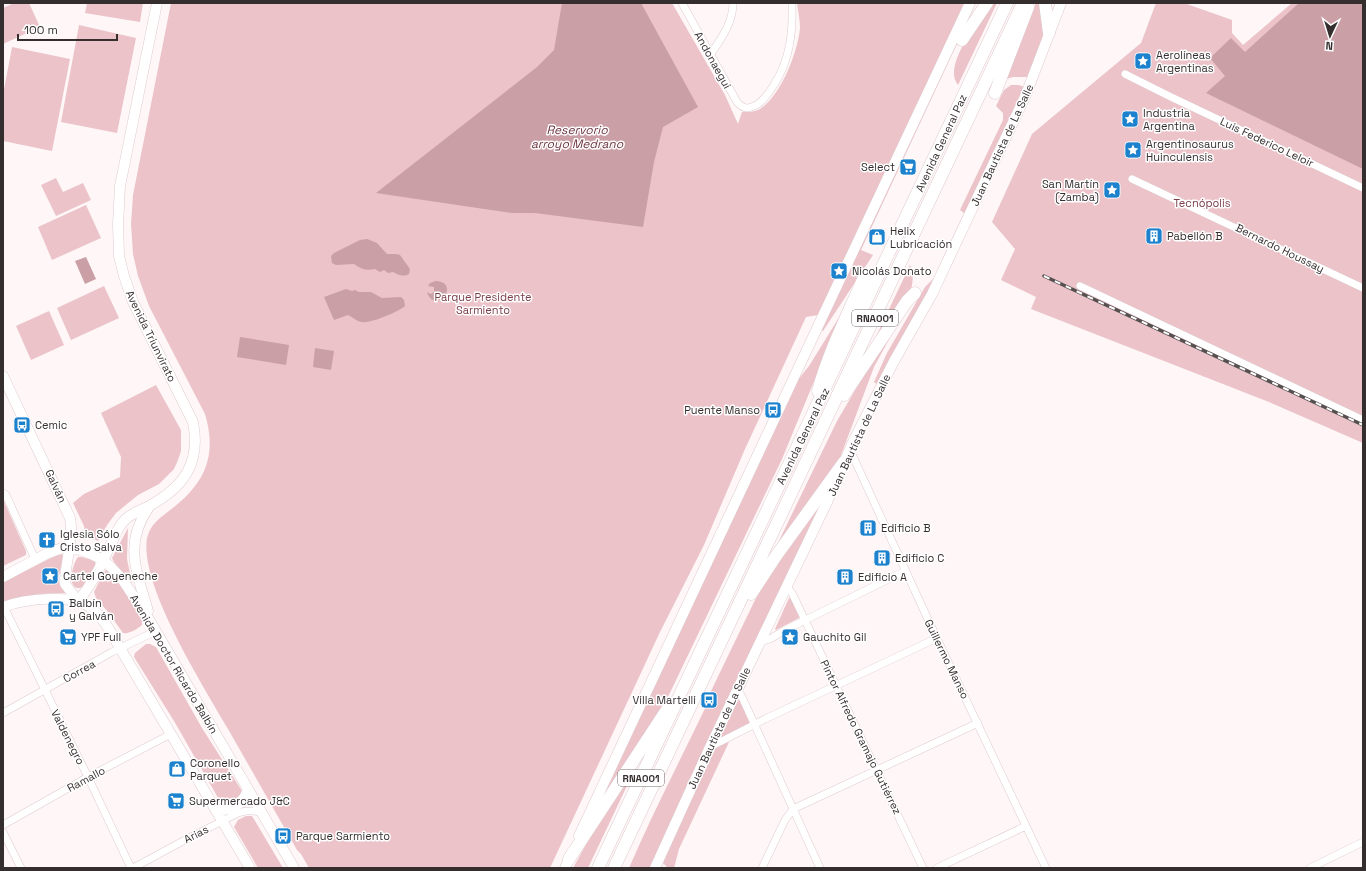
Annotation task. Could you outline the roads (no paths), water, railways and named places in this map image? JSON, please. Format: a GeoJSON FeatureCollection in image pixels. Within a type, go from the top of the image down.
{"type":"FeatureCollection","features":[{"type":"Feature","properties":{"kind":"highway"},"geometry":{"type":"LineString","coordinates":[[962,40],[987,3]]}},
{"type":"Feature","properties":{"kind":"highway","name":"Avenida General Paz"},"geometry":{"type":"LineString","coordinates":[[598,868],[1007,3]]}},
{"type":"Feature","properties":{"kind":"highway","name":"Avenida General Paz"},"geometry":{"type":"LineString","coordinates":[[614,868],[1023,3]]}},
{"type":"Feature","properties":{"kind":"highway"},"geometry":{"type":"LineString","coordinates":[[995,93],[1030,3]]}},
{"type":"Feature","properties":{"kind":"highway"},"geometry":{"type":"LineString","coordinates":[[1045,3],[1049,33]]}},
{"type":"Feature","properties":{"kind":"highway"},"geometry":{"type":"LineString","coordinates":[[810,420],[823,372],[865,275]]}},
{"type":"Feature","properties":{"kind":"highway"},"geometry":{"type":"LineString","coordinates":[[826,421],[894,319],[915,293]]}},
{"type":"Feature","properties":{"kind":"highway"},"geometry":{"type":"LineString","coordinates":[[726,632],[776,556],[844,462]]}},
{"type":"Feature","properties":{"kind":"highway"},"geometry":{"type":"LineString","coordinates":[[567,864],[664,713],[684,688]]}},
{"type":"Feature","properties":{"kind":"highway"},"geometry":{"type":"LineString","coordinates":[[621,868],[637,819]]}},
{"type":"Feature","properties":{"kind":"street","name":"Avenida Triunvirato"},"geometry":{"type":"LineString","coordinates":[[78,601],[90,585],[116,532],[124,521],[132,514],[149,506],[170,492],[180,483],[188,472],[193,460],[196,434],[193,422],[128,290],[119,256],[118,224],[120,186],[157,3]]}},
{"type":"Feature","properties":{"kind":"street","name":"Andonaegui"},"geometry":{"type":"LineString","coordinates":[[682,3],[737,102],[742,107],[751,108],[762,101],[785,66],[790,46],[793,23],[792,3]]}},
{"type":"Feature","properties":{"kind":"street"},"geometry":{"type":"LineString","coordinates":[[710,55],[724,34],[730,20],[733,3]]}},
{"type":"Feature","properties":{"kind":"street"},"geometry":{"type":"LineString","coordinates":[[567,864],[970,3]]}},
{"type":"Feature","properties":{"kind":"street","name":"Juan Bautista de La Salle"},"geometry":{"type":"LineString","coordinates":[[658,867],[710,747],[827,502],[844,462],[893,364],[935,288],[1025,97],[1061,3]]}},
{"type":"Feature","properties":{"kind":"street","name":"Luis Federico Leloir"},"geometry":{"type":"LineString","coordinates":[[1125,74],[1363,188]]}},
{"type":"Feature","properties":{"kind":"street","name":"Bernardo Houssay"},"geometry":{"type":"LineString","coordinates":[[1132,178],[1363,288]]}},
{"type":"Feature","properties":{"kind":"street"},"geometry":{"type":"LineString","coordinates":[[1080,286],[1363,420]]}},
{"type":"Feature","properties":{"kind":"street","name":"Galván"},"geometry":{"type":"LineString","coordinates":[[3,376],[70,518],[72,534],[66,568],[65,584],[78,601]]}},
{"type":"Feature","properties":{"kind":"street","name":"Guillermo Manso"},"geometry":{"type":"LineString","coordinates":[[850,450],[905,571],[1046,868]]}},
{"type":"Feature","properties":{"kind":"street"},"geometry":{"type":"LineString","coordinates":[[3,493],[6,495],[35,559]]}},
{"type":"Feature","properties":{"kind":"street","name":"Avenida Triunvirato"},"geometry":{"type":"LineString","coordinates":[[149,506],[136,530],[134,562],[150,621]]}},
{"type":"Feature","properties":{"kind":"street","name":"Avenida Doctor Ricardo Balbín"},"geometry":{"type":"LineString","coordinates":[[3,576],[56,550],[70,548],[91,554],[103,560],[118,573],[156,631],[294,868]]}},
{"type":"Feature","properties":{"kind":"street"},"geometry":{"type":"LineString","coordinates":[[760,642],[770,639],[805,620],[905,571]]}},
{"type":"Feature","properties":{"kind":"street","name":"Pintor Alfredo Gramajo Gutiérrez"},"geometry":{"type":"LineString","coordinates":[[786,586],[792,593],[923,868]]}},
{"type":"Feature","properties":{"kind":"street"},"geometry":{"type":"LineString","coordinates":[[4,607],[28,600],[78,601],[87,604],[96,612],[109,629],[250,868]]}},
{"type":"Feature","properties":{"kind":"street","name":"Valdenegro"},"geometry":{"type":"LineString","coordinates":[[4,607],[132,868]]}},
{"type":"Feature","properties":{"kind":"street","name":"Correa"},"geometry":{"type":"LineString","coordinates":[[3,713],[120,648],[156,631]]}},
{"type":"Feature","properties":{"kind":"street"},"geometry":{"type":"LineString","coordinates":[[710,747],[937,638]]}},
{"type":"Feature","properties":{"kind":"street"},"geometry":{"type":"LineString","coordinates":[[738,690],[820,868]]}},
{"type":"Feature","properties":{"kind":"street"},"geometry":{"type":"LineString","coordinates":[[762,868],[785,820],[793,809],[978,723]]}},
{"type":"Feature","properties":{"kind":"street","name":"Ramallo"},"geometry":{"type":"LineString","coordinates":[[3,825],[88,777],[170,734]]}},
{"type":"Feature","properties":{"kind":"street"},"geometry":{"type":"LineString","coordinates":[[216,810],[230,810],[236,807],[242,802],[248,789]]}},
{"type":"Feature","properties":{"kind":"street","name":"Arias"},"geometry":{"type":"LineString","coordinates":[[132,868],[246,810],[254,810],[262,813]]}},
{"type":"Feature","properties":{"kind":"street"},"geometry":{"type":"LineString","coordinates":[[937,868],[1026,826]]}},
{"type":"Feature","properties":{"kind":"street"},"geometry":{"type":"LineString","coordinates":[[3,832],[21,868]]}},
{"type":"Feature","properties":{"kind":"street"},"geometry":{"type":"LineString","coordinates":[[1310,868],[1363,842]]}},
{"type":"Feature","properties":{"kind":"water","name":"Reservorio arroyo Medrano"},"geometry":{"type":"Polygon","coordinates":[[[562,3],[641,3],[698,107],[663,127],[654,162],[643,227],[535,213],[512,213],[376,193],[537,67],[554,50],[562,3]]]}},
{"type":"Feature","properties":{"kind":"water"},"geometry":{"type":"Polygon","coordinates":[[[1299,3],[1363,3],[1363,169],[1206,93],[1225,76],[1210,58],[1231,38],[1245,52],[1299,3]]]}},
{"type":"Feature","properties":{"kind":"water"},"geometry":{"type":"Polygon","coordinates":[[[367,239],[377,243],[387,254],[400,255],[410,269],[409,274],[401,275],[393,272],[388,273],[384,270],[380,272],[375,269],[369,270],[354,264],[336,265],[332,263],[331,256],[334,253],[360,240],[367,239]]]}},
{"type":"Feature","properties":{"kind":"water"},"geometry":{"type":"Polygon","coordinates":[[[86,257],[96,279],[85,284],[75,261],[86,257]]]}},
{"type":"Feature","properties":{"kind":"water"},"geometry":{"type":"Polygon","coordinates":[[[436,281],[443,283],[447,287],[447,292],[440,300],[435,301],[427,292],[431,294],[434,292],[434,287],[428,286],[430,283],[436,281]]]}},
{"type":"Feature","properties":{"kind":"water"},"geometry":{"type":"Polygon","coordinates":[[[346,289],[359,292],[371,292],[382,298],[401,297],[404,300],[405,306],[391,314],[366,322],[360,322],[348,315],[334,320],[324,297],[346,289]]]}},
{"type":"Feature","properties":{"kind":"water"},"geometry":{"type":"Polygon","coordinates":[[[240,337],[289,345],[286,365],[237,357],[240,337]]]}},
{"type":"Feature","properties":{"kind":"water"},"geometry":{"type":"Polygon","coordinates":[[[315,348],[334,351],[331,370],[313,367],[315,348]]]}},
{"type":"Feature","properties":{"kind":"railway"},"geometry":{"type":"LineString","coordinates":[[1044,276],[1363,425]]}},
{"type":"Feature","properties":{"kind":"place","name":"Aerolíneas Argentinas"},"geometry":{"type":"Point","coordinates":[1143,61]}},
{"type":"Feature","properties":{"kind":"place","name":"Industria Argentina"},"geometry":{"type":"Point","coordinates":[1130,119]}},
{"type":"Feature","properties":{"kind":"place","name":"Argentinosaurus Huinculensis"},"geometry":{"type":"Point","coordinates":[1133,150]}},
{"type":"Feature","properties":{"kind":"place","name":"Select"},"geometry":{"type":"Point","coordinates":[908,167]}},
{"type":"Feature","properties":{"kind":"place","name":"San Martín (Zamba)"},"geometry":{"type":"Point","coordinates":[1112,190]}},
{"type":"Feature","properties":{"kind":"place","name":"Pabellón B"},"geometry":{"type":"Point","coordinates":[1154,236]}},
{"type":"Feature","properties":{"kind":"place","name":"Helix Lubricación"},"geometry":{"type":"Point","coordinates":[877,237]}},
{"type":"Feature","properties":{"kind":"place","name":"Nicolás Donato"},"geometry":{"type":"Point","coordinates":[839,271]}},
{"type":"Feature","properties":{"kind":"place","name":"Puente Manso"},"geometry":{"type":"Point","coordinates":[773,410]}},
{"type":"Feature","properties":{"kind":"place","name":"Cemic"},"geometry":{"type":"Point","coordinates":[22,425]}},
{"type":"Feature","properties":{"kind":"place","name":"Edificio B"},"geometry":{"type":"Point","coordinates":[868,528]}},
{"type":"Feature","properties":{"kind":"place","name":"Iglesia Sólo Cristo Salva"},"geometry":{"type":"Point","coordinates":[47,540]}},
{"type":"Feature","properties":{"kind":"place","name":"Edificio C"},"geometry":{"type":"Point","coordinates":[882,558]}},
{"type":"Feature","properties":{"kind":"place","name":"Cartel Goyeneche"},"geometry":{"type":"Point","coordinates":[50,576]}},
{"type":"Feature","properties":{"kind":"place","name":"Edificio A"},"geometry":{"type":"Point","coordinates":[845,577]}},
{"type":"Feature","properties":{"kind":"place","name":"Balbín y Galván"},"geometry":{"type":"Point","coordinates":[56,609]}},
{"type":"Feature","properties":{"kind":"place","name":"YPF Full"},"geometry":{"type":"Point","coordinates":[68,637]}},
{"type":"Feature","properties":{"kind":"place","name":"Gauchito Gil"},"geometry":{"type":"Point","coordinates":[790,637]}},
{"type":"Feature","properties":{"kind":"place","name":"Villa Martelli"},"geometry":{"type":"Point","coordinates":[709,700]}},
{"type":"Feature","properties":{"kind":"place","name":"Coronello Parquet"},"geometry":{"type":"Point","coordinates":[177,769]}},
{"type":"Feature","properties":{"kind":"place","name":"Supermercado J&C"},"geometry":{"type":"Point","coordinates":[176,801]}},
{"type":"Feature","properties":{"kind":"place","name":"Parque Sarmiento"},"geometry":{"type":"Point","coordinates":[283,836]}},
{"type":"Feature","properties":{"kind":"park label","name":"Tecnópolis"},"geometry":{"type":"Point","coordinates":[1202,203]}},
{"type":"Feature","properties":{"kind":"park label","name":"Parque Presidente Sarmiento"},"geometry":{"type":"Point","coordinates":[483,303]}}]}
